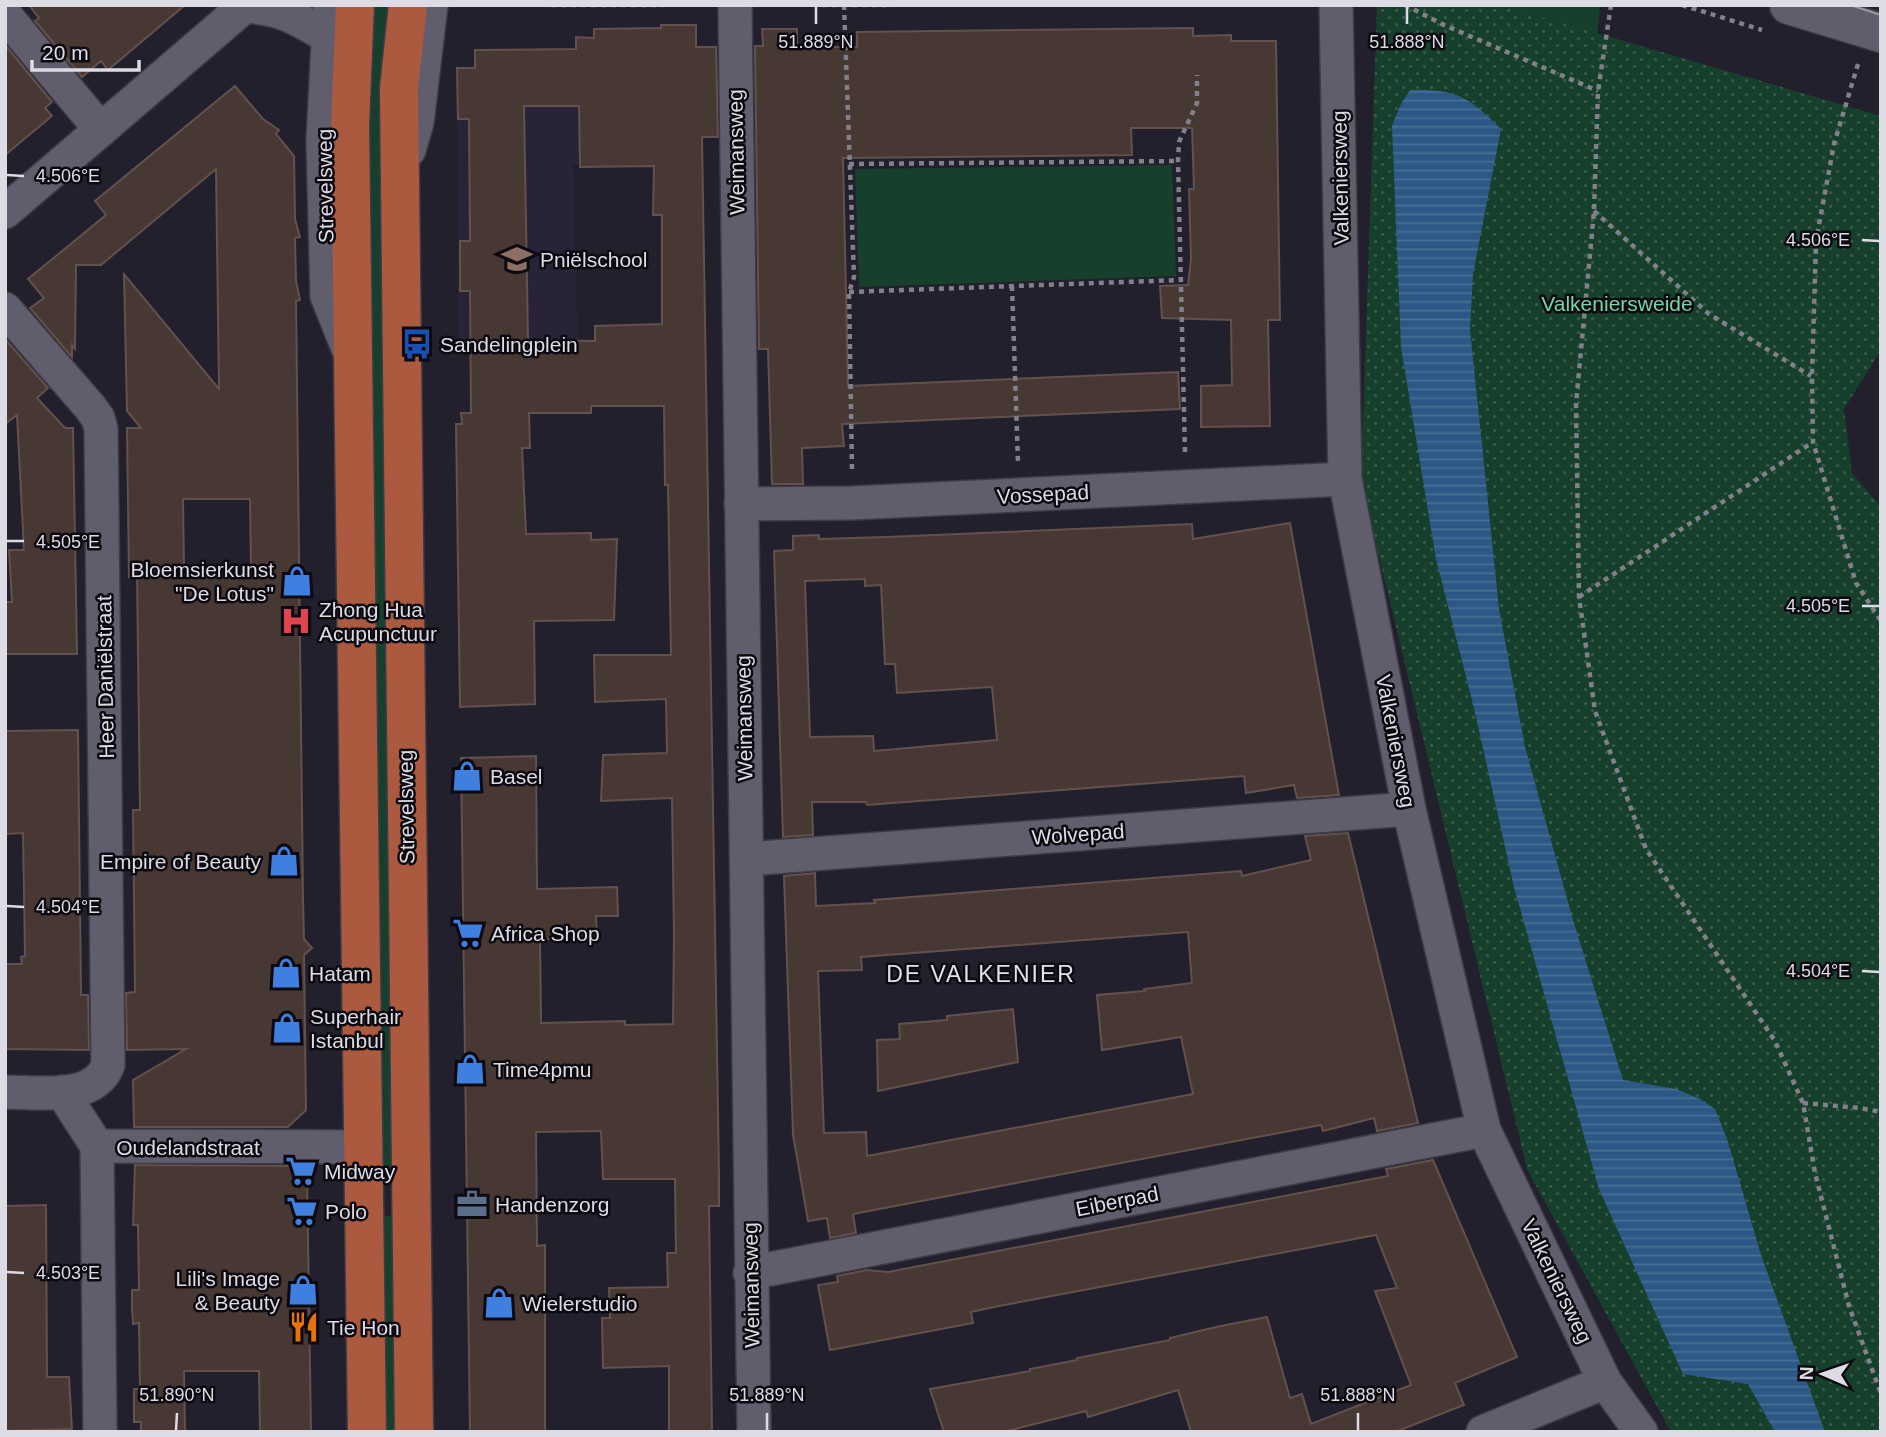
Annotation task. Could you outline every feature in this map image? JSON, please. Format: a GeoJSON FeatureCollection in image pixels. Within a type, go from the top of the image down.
{"type":"FeatureCollection","features":[{"type":"Feature","properties":{"kind":"main road","name":"Strevelsweg"},"geometry":{"type":"LineString","coordinates":[[355,5],[350,124],[367,1432]]}},
{"type":"Feature","properties":{"kind":"main road","name":"Strevelsweg"},"geometry":{"type":"LineString","coordinates":[[408,5],[400,88],[400,183],[414,1432]]}},
{"type":"Feature","properties":{"kind":"street","name":"Strevelsweg"},"geometry":{"type":"LineString","coordinates":[[400,183],[417,122],[431,5]]}},
{"type":"Feature","properties":{"kind":"street","name":"Weimansweg"},"geometry":{"type":"LineString","coordinates":[[734,5],[754,1432]]}},
{"type":"Feature","properties":{"kind":"street","name":"Valkeniersweg"},"geometry":{"type":"LineString","coordinates":[[1336,5],[1345,479],[1409,809],[1485,1130],[1605,1382],[1641,1432]]}},
{"type":"Feature","properties":{"kind":"street"},"geometry":{"type":"LineString","coordinates":[[1789,5],[1870,46]]}},
{"type":"Feature","properties":{"kind":"street"},"geometry":{"type":"LineString","coordinates":[[5,212],[246,6],[272,8],[329,21]]}},
{"type":"Feature","properties":{"kind":"street"},"geometry":{"type":"LineString","coordinates":[[5,15],[101,130]]}},
{"type":"Feature","properties":{"kind":"street","name":"Strevelsweg"},"geometry":{"type":"LineString","coordinates":[[329,21],[323,141],[327,296],[353,362]]}},
{"type":"Feature","properties":{"kind":"street","name":"Heer Daniëlstraat"},"geometry":{"type":"LineString","coordinates":[[5,309],[90,407],[98,418],[101,429],[108,1065],[103,1078],[89,1087],[62,1092]]}},
{"type":"Feature","properties":{"kind":"street","name":"Vossepad"},"geometry":{"type":"LineString","coordinates":[[741,504],[852,503],[1345,479]]}},
{"type":"Feature","properties":{"kind":"street","name":"Wolvepad"},"geometry":{"type":"LineString","coordinates":[[747,859],[1409,809]]}},
{"type":"Feature","properties":{"kind":"street"},"geometry":{"type":"LineString","coordinates":[[5,1092],[62,1092],[97,1146],[100,1432]]}},
{"type":"Feature","properties":{"kind":"street","name":"Eiberpad"},"geometry":{"type":"LineString","coordinates":[[750,1273],[1485,1130]]}},
{"type":"Feature","properties":{"kind":"street","name":"Oudelandstraat"},"geometry":{"type":"LineString","coordinates":[[97,1146],[364,1147]]}},
{"type":"Feature","properties":{"kind":"street"},"geometry":{"type":"LineString","coordinates":[[1483,1432],[1605,1382]]}},
{"type":"Feature","properties":{"kind":"path"},"geometry":{"type":"LineString","coordinates":[[551,5],[663,5]]}},
{"type":"Feature","properties":{"kind":"path"},"geometry":{"type":"LineString","coordinates":[[822,5],[894,5]]}},
{"type":"Feature","properties":{"kind":"path"},"geometry":{"type":"LineString","coordinates":[[1405,5],[1444,25],[1598,92]]}},
{"type":"Feature","properties":{"kind":"path"},"geometry":{"type":"LineString","coordinates":[[1611,5],[1598,92],[1594,211],[1576,404],[1579,597],[1595,711],[1646,849],[1775,1041],[1803,1103],[1815,1173],[1849,1306],[1881,1394]]}},
{"type":"Feature","properties":{"kind":"path"},"geometry":{"type":"LineString","coordinates":[[844,6],[854,277],[849,292],[852,503]]}},
{"type":"Feature","properties":{"kind":"path"},"geometry":{"type":"LineString","coordinates":[[1870,46],[1834,144],[1816,241],[1813,442],[1856,583],[1881,621]]}},
{"type":"Feature","properties":{"kind":"path"},"geometry":{"type":"LineString","coordinates":[[1185,488],[1178,161],[1179,142],[1197,103],[1197,75]]}},
{"type":"Feature","properties":{"kind":"path"},"geometry":{"type":"LineString","coordinates":[[849,164],[1178,161]]}},
{"type":"Feature","properties":{"kind":"path"},"geometry":{"type":"LineString","coordinates":[[1594,211],[1709,314],[1812,376]]}},
{"type":"Feature","properties":{"kind":"path"},"geometry":{"type":"LineString","coordinates":[[849,292],[1180,280]]}},
{"type":"Feature","properties":{"kind":"path"},"geometry":{"type":"LineString","coordinates":[[1012,286],[1018,441]]}},
{"type":"Feature","properties":{"kind":"path"},"geometry":{"type":"LineString","coordinates":[[1579,597],[1813,442]]}},
{"type":"Feature","properties":{"kind":"path"},"geometry":{"type":"LineString","coordinates":[[1803,1103],[1881,1112]]}},
{"type":"Feature","properties":{"kind":"shaded area","name":"Pniëlschool"},"geometry":{"type":"Polygon","coordinates":[[[593,51],[595,164],[573,165],[578,352],[459,353],[456,71],[478,71],[593,51]]]}},
{"type":"Feature","properties":{"kind":"green space"},"geometry":{"type":"Polygon","coordinates":[[[366,5],[396,5],[397,1172],[378,1172],[366,5]]]}},
{"type":"Feature","properties":{"kind":"green space","name":"Valkeniersweide"},"geometry":{"type":"Polygon","coordinates":[[[1377,5],[1500,5],[1881,116],[1881,350],[1844,409],[1852,473],[1881,507],[1881,1432],[1671,1432],[1527,1169],[1361,482],[1377,5]]]}},
{"type":"Feature","properties":{"kind":"green space"},"geometry":{"type":"Polygon","coordinates":[[[1421,5],[1600,7],[1593,77],[1421,5]]]}},
{"type":"Feature","properties":{"kind":"green space"},"geometry":{"type":"Polygon","coordinates":[[[1172,165],[1176,276],[859,287],[855,169],[1172,165]]]}},
{"type":"Feature","properties":{"kind":"green space"},"geometry":{"type":"Polygon","coordinates":[[[379,1216],[398,1216],[401,1432],[382,1432],[379,1216]]]}},
{"type":"Feature","properties":{"kind":"water"},"geometry":{"type":"Polygon","coordinates":[[[1410,90],[1439,91],[1461,97],[1501,129],[1473,274],[1470,330],[1499,609],[1525,747],[1573,920],[1623,1080],[1676,1089],[1715,1109],[1728,1142],[1761,1255],[1825,1432],[1775,1432],[1748,1384],[1683,1374],[1599,1189],[1514,887],[1474,708],[1436,559],[1401,347],[1392,126],[1410,90]]]}},
{"type":"Feature","properties":{"kind":"building"},"geometry":{"type":"Polygon","coordinates":[[[29,5],[185,5],[108,70],[101,61],[82,77],[35,21],[39,18],[29,5]]]}},
{"type":"Feature","properties":{"kind":"building"},"geometry":{"type":"Polygon","coordinates":[[[661,25],[696,25],[696,47],[716,47],[718,137],[702,137],[719,1174],[719,1206],[709,1206],[712,1432],[669,1432],[669,1366],[603,1368],[602,1318],[610,1318],[609,1288],[668,1287],[667,1253],[676,1253],[675,1179],[603,1179],[601,1131],[536,1132],[537,1246],[545,1245],[545,1432],[470,1432],[461,758],[536,756],[537,889],[617,887],[618,916],[596,916],[597,938],[540,939],[541,1023],[625,1021],[625,1025],[673,1024],[674,934],[672,798],[601,801],[603,755],[667,753],[666,699],[595,702],[594,655],[671,655],[664,406],[591,406],[591,413],[529,413],[530,448],[522,448],[526,534],[591,533],[591,540],[617,539],[614,620],[534,621],[535,704],[460,707],[456,424],[462,424],[461,413],[471,413],[470,291],[460,291],[460,241],[470,241],[469,119],[458,119],[457,68],[475,68],[475,50],[576,49],[576,37],[594,38],[594,29],[661,28],[661,25]],[[524,106],[528,340],[595,341],[595,326],[662,324],[662,215],[653,215],[654,166],[580,167],[579,106],[524,106]]]}},
{"type":"Feature","properties":{"kind":"building"},"geometry":{"type":"Polygon","coordinates":[[[1193,28],[1193,36],[1231,35],[1231,41],[1276,41],[1280,320],[1268,320],[1270,426],[1201,427],[1201,386],[1232,385],[1231,320],[1162,318],[1160,286],[1188,285],[1191,259],[1189,189],[1194,189],[1192,128],[1131,128],[1132,155],[843,158],[848,386],[1178,372],[1180,409],[842,424],[844,446],[802,448],[803,484],[772,484],[768,349],[759,349],[755,46],[763,46],[762,29],[797,29],[797,47],[857,47],[857,32],[1193,28]]]}},
{"type":"Feature","properties":{"kind":"building"},"geometry":{"type":"Polygon","coordinates":[[[6,46],[52,102],[45,108],[52,116],[5,155],[6,46]]]}},
{"type":"Feature","properties":{"kind":"building"},"geometry":{"type":"Polygon","coordinates":[[[235,86],[263,119],[279,130],[276,134],[294,156],[295,219],[300,237],[295,238],[296,281],[300,300],[296,301],[303,898],[304,939],[312,948],[304,955],[306,1110],[288,1127],[134,1127],[133,1080],[186,1049],[127,1050],[126,993],[135,992],[133,810],[140,810],[137,573],[129,577],[127,428],[141,428],[127,411],[124,274],[219,389],[216,169],[101,265],[76,265],[75,349],[72,345],[72,357],[30,308],[44,298],[28,279],[106,215],[95,201],[235,86]],[[183,499],[184,568],[251,568],[250,499],[183,499]]]}},
{"type":"Feature","properties":{"kind":"building"},"geometry":{"type":"Polygon","coordinates":[[[5,339],[48,388],[37,398],[65,428],[73,428],[77,654],[5,654],[5,602],[12,602],[9,550],[24,550],[17,415],[5,424],[5,339]]]}},
{"type":"Feature","properties":{"kind":"building"},"geometry":{"type":"Polygon","coordinates":[[[1290,523],[1339,795],[1297,798],[1294,785],[1246,793],[1244,776],[867,805],[866,802],[812,802],[813,835],[783,837],[774,551],[793,550],[793,536],[819,535],[819,539],[887,537],[1192,524],[1193,539],[1290,523]],[[865,579],[805,581],[810,737],[873,736],[874,751],[997,740],[992,687],[897,693],[895,664],[885,664],[881,585],[865,586],[865,579]]]}},
{"type":"Feature","properties":{"kind":"building"},"geometry":{"type":"Polygon","coordinates":[[[78,730],[81,995],[88,995],[89,1050],[5,1049],[5,964],[22,964],[21,957],[25,956],[23,833],[5,834],[5,731],[78,730]]]}},
{"type":"Feature","properties":{"kind":"building"},"geometry":{"type":"Polygon","coordinates":[[[1348,833],[1418,1123],[1377,1131],[1374,1118],[1323,1131],[1321,1125],[853,1214],[856,1233],[830,1238],[827,1218],[808,1221],[793,1135],[784,876],[815,873],[816,906],[1241,871],[1242,876],[1311,860],[1305,836],[1348,833]],[[1188,932],[861,957],[862,970],[818,971],[824,1133],[866,1132],[867,1156],[1193,1094],[1181,1037],[1102,1050],[1097,995],[1192,983],[1188,932]]]}},
{"type":"Feature","properties":{"kind":"building"},"geometry":{"type":"Polygon","coordinates":[[[1013,1009],[1018,1062],[878,1091],[877,1040],[900,1039],[899,1024],[947,1020],[947,1016],[1013,1009]]]}},
{"type":"Feature","properties":{"kind":"building"},"geometry":{"type":"Polygon","coordinates":[[[1433,1160],[1517,1357],[1455,1383],[1464,1405],[1395,1432],[1191,1432],[1178,1390],[1088,1417],[1086,1411],[1003,1432],[944,1432],[930,1389],[1030,1371],[1077,1358],[1267,1317],[1290,1398],[1302,1394],[1311,1424],[1411,1385],[1375,1291],[1397,1288],[1376,1235],[999,1306],[971,1312],[973,1323],[830,1350],[818,1285],[838,1282],[837,1276],[867,1270],[888,1272],[1388,1176],[1386,1169],[1433,1160]]]}},
{"type":"Feature","properties":{"kind":"building"},"geometry":{"type":"Polygon","coordinates":[[[135,1165],[301,1166],[307,1172],[311,1432],[260,1432],[259,1371],[184,1371],[185,1432],[141,1432],[141,1422],[134,1422],[134,1389],[140,1389],[139,1323],[133,1324],[132,1307],[132,1290],[139,1290],[138,1225],[133,1225],[135,1165]]]}},
{"type":"Feature","properties":{"kind":"building"},"geometry":{"type":"Polygon","coordinates":[[[46,1205],[47,1377],[69,1377],[72,1429],[5,1431],[5,1206],[46,1205]]]}},
{"type":"Feature","properties":{"kind":"tram line"},"geometry":{"type":"LineString","coordinates":[[1850,5],[1881,15]]}},
{"type":"Feature","properties":{"kind":"place","name":"Pniëlschool"},"geometry":{"type":"Point","coordinates":[517,259]}},
{"type":"Feature","properties":{"kind":"place","name":"Sandelingplein"},"geometry":{"type":"Point","coordinates":[417,344]}},
{"type":"Feature","properties":{"kind":"place","name":"Bloemsierkunst \"De Lotus\""},"geometry":{"type":"Point","coordinates":[297,581]}},
{"type":"Feature","properties":{"kind":"place","name":"Zhong Hua Acupunctuur"},"geometry":{"type":"Point","coordinates":[296,621]}},
{"type":"Feature","properties":{"kind":"place","name":"Basel"},"geometry":{"type":"Point","coordinates":[467,776]}},
{"type":"Feature","properties":{"kind":"place","name":"Empire of Beauty"},"geometry":{"type":"Point","coordinates":[284,861]}},
{"type":"Feature","properties":{"kind":"place","name":"Africa Shop"},"geometry":{"type":"Point","coordinates":[468,933]}},
{"type":"Feature","properties":{"kind":"place","name":"Hatam"},"geometry":{"type":"Point","coordinates":[286,973]}},
{"type":"Feature","properties":{"kind":"place","name":"Superhair Istanbul"},"geometry":{"type":"Point","coordinates":[287,1028]}},
{"type":"Feature","properties":{"kind":"place","name":"Time4pmu"},"geometry":{"type":"Point","coordinates":[470,1069]}},
{"type":"Feature","properties":{"kind":"place","name":"Midway"},"geometry":{"type":"Point","coordinates":[301,1171]}},
{"type":"Feature","properties":{"kind":"place","name":"Handenzorg"},"geometry":{"type":"Point","coordinates":[472,1204]}},
{"type":"Feature","properties":{"kind":"place","name":"Polo"},"geometry":{"type":"Point","coordinates":[302,1211]}},
{"type":"Feature","properties":{"kind":"place","name":"Lili's Image & Beauty"},"geometry":{"type":"Point","coordinates":[303,1290]}},
{"type":"Feature","properties":{"kind":"place","name":"Wielerstudio"},"geometry":{"type":"Point","coordinates":[499,1303]}},
{"type":"Feature","properties":{"kind":"place","name":"Tie Hon"},"geometry":{"type":"Point","coordinates":[304,1327]}},
{"type":"Feature","properties":{"kind":"district","name":"DE VALKENIER"},"geometry":{"type":"Point","coordinates":[981,974]}}]}
